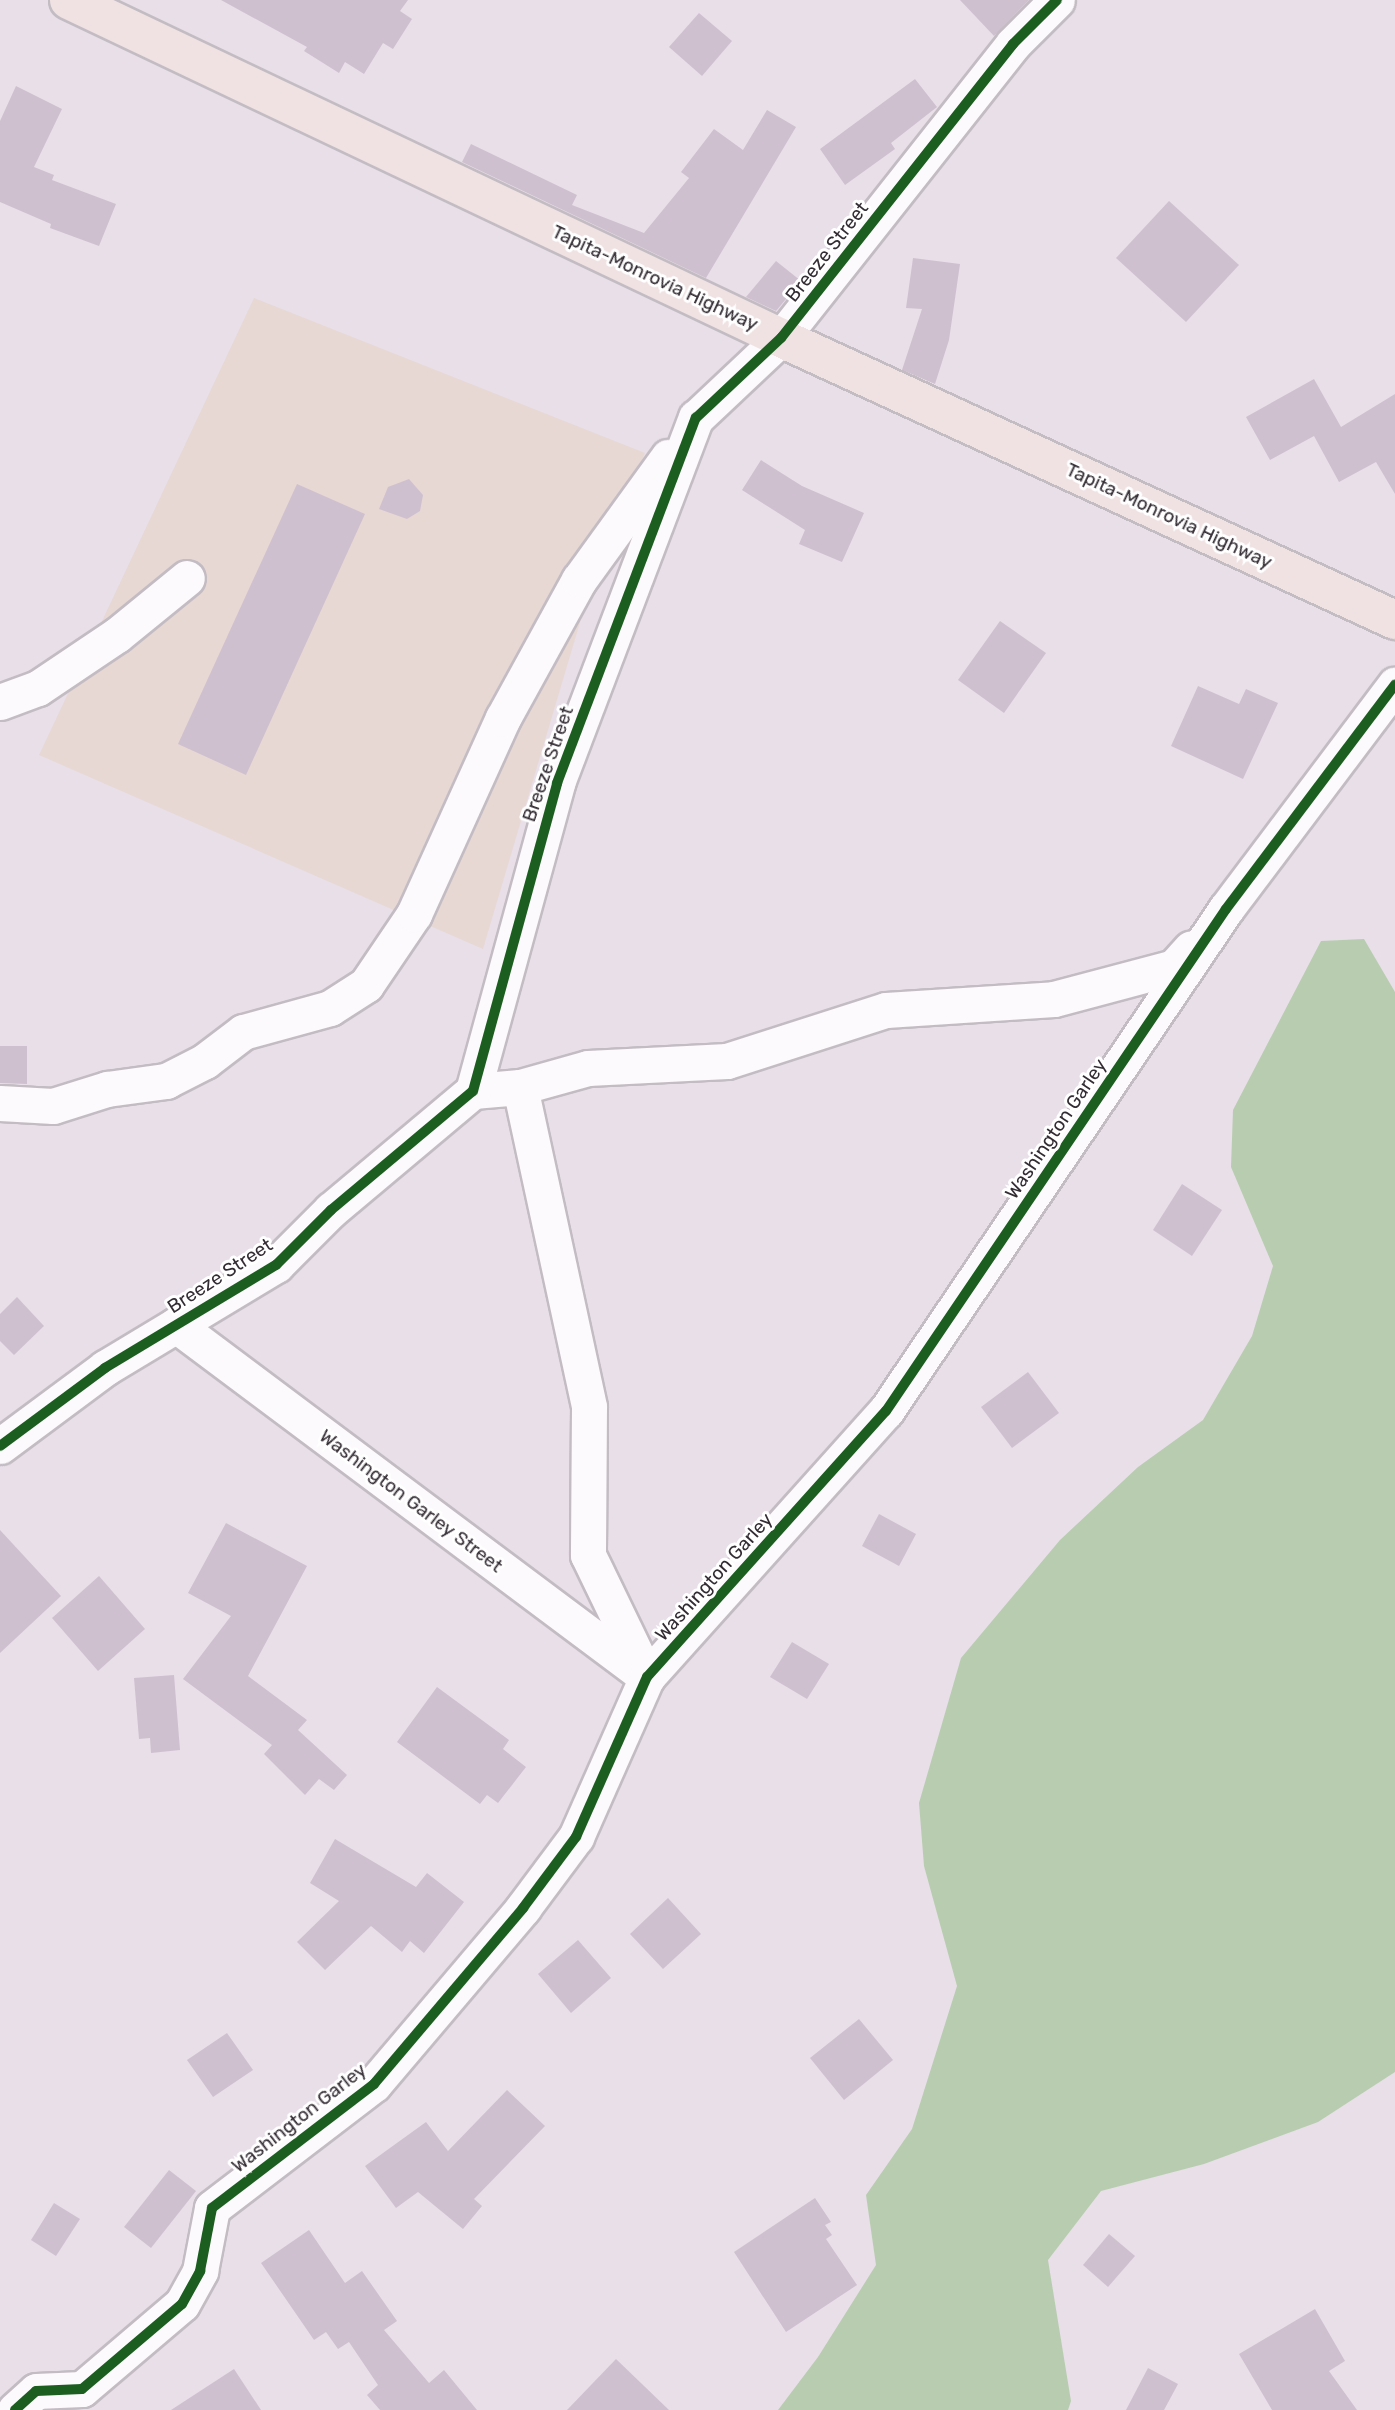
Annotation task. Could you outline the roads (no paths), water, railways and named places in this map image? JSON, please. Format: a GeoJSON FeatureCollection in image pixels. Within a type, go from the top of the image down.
{"type":"FeatureCollection","features":[{"type":"Feature","properties":{"kind":"highway","name":"Tapita-Monrovia Highway"},"geometry":{"type":"LineString","coordinates":[[69,0],[781,338],[1395,620]]}},
{"type":"Feature","properties":{"kind":"street","name":"Breeze Street"},"geometry":{"type":"LineString","coordinates":[[0,1446],[105,1368],[276,1265],[331,1210],[473,1091],[557,783],[696,418],[781,338],[1013,44],[1057,0]]}},
{"type":"Feature","properties":{"kind":"street"},"geometry":{"type":"LineString","coordinates":[[0,1102],[53,1106],[107,1089],[166,1081],[205,1061],[243,1032],[330,1008],[366,985],[414,914],[503,718],[579,580],[696,418]]}},
{"type":"Feature","properties":{"kind":"street"},"geometry":{"type":"LineString","coordinates":[[0,702],[38,688],[117,635],[187,578]]}},
{"type":"Feature","properties":{"kind":"street","name":"Washington Garley"},"geometry":{"type":"LineString","coordinates":[[15,2410],[36,2391],[82,2389],[182,2304],[200,2271],[212,2208],[374,2084],[523,1908],[576,1837],[647,1677],[886,1411],[1226,909],[1395,685]]}},
{"type":"Feature","properties":{"kind":"street"},"geometry":{"type":"LineString","coordinates":[[473,1091],[520,1087],[588,1068],[727,1061],[886,1010],[1054,999],[1174,967],[1226,909]]}},
{"type":"Feature","properties":{"kind":"street"},"geometry":{"type":"LineString","coordinates":[[520,1087],[589,1407],[588,1555],[647,1677]]}},
{"type":"Feature","properties":{"kind":"street","name":"Washington Garley Street"},"geometry":{"type":"LineString","coordinates":[[176,1325],[647,1677]]}}]}
